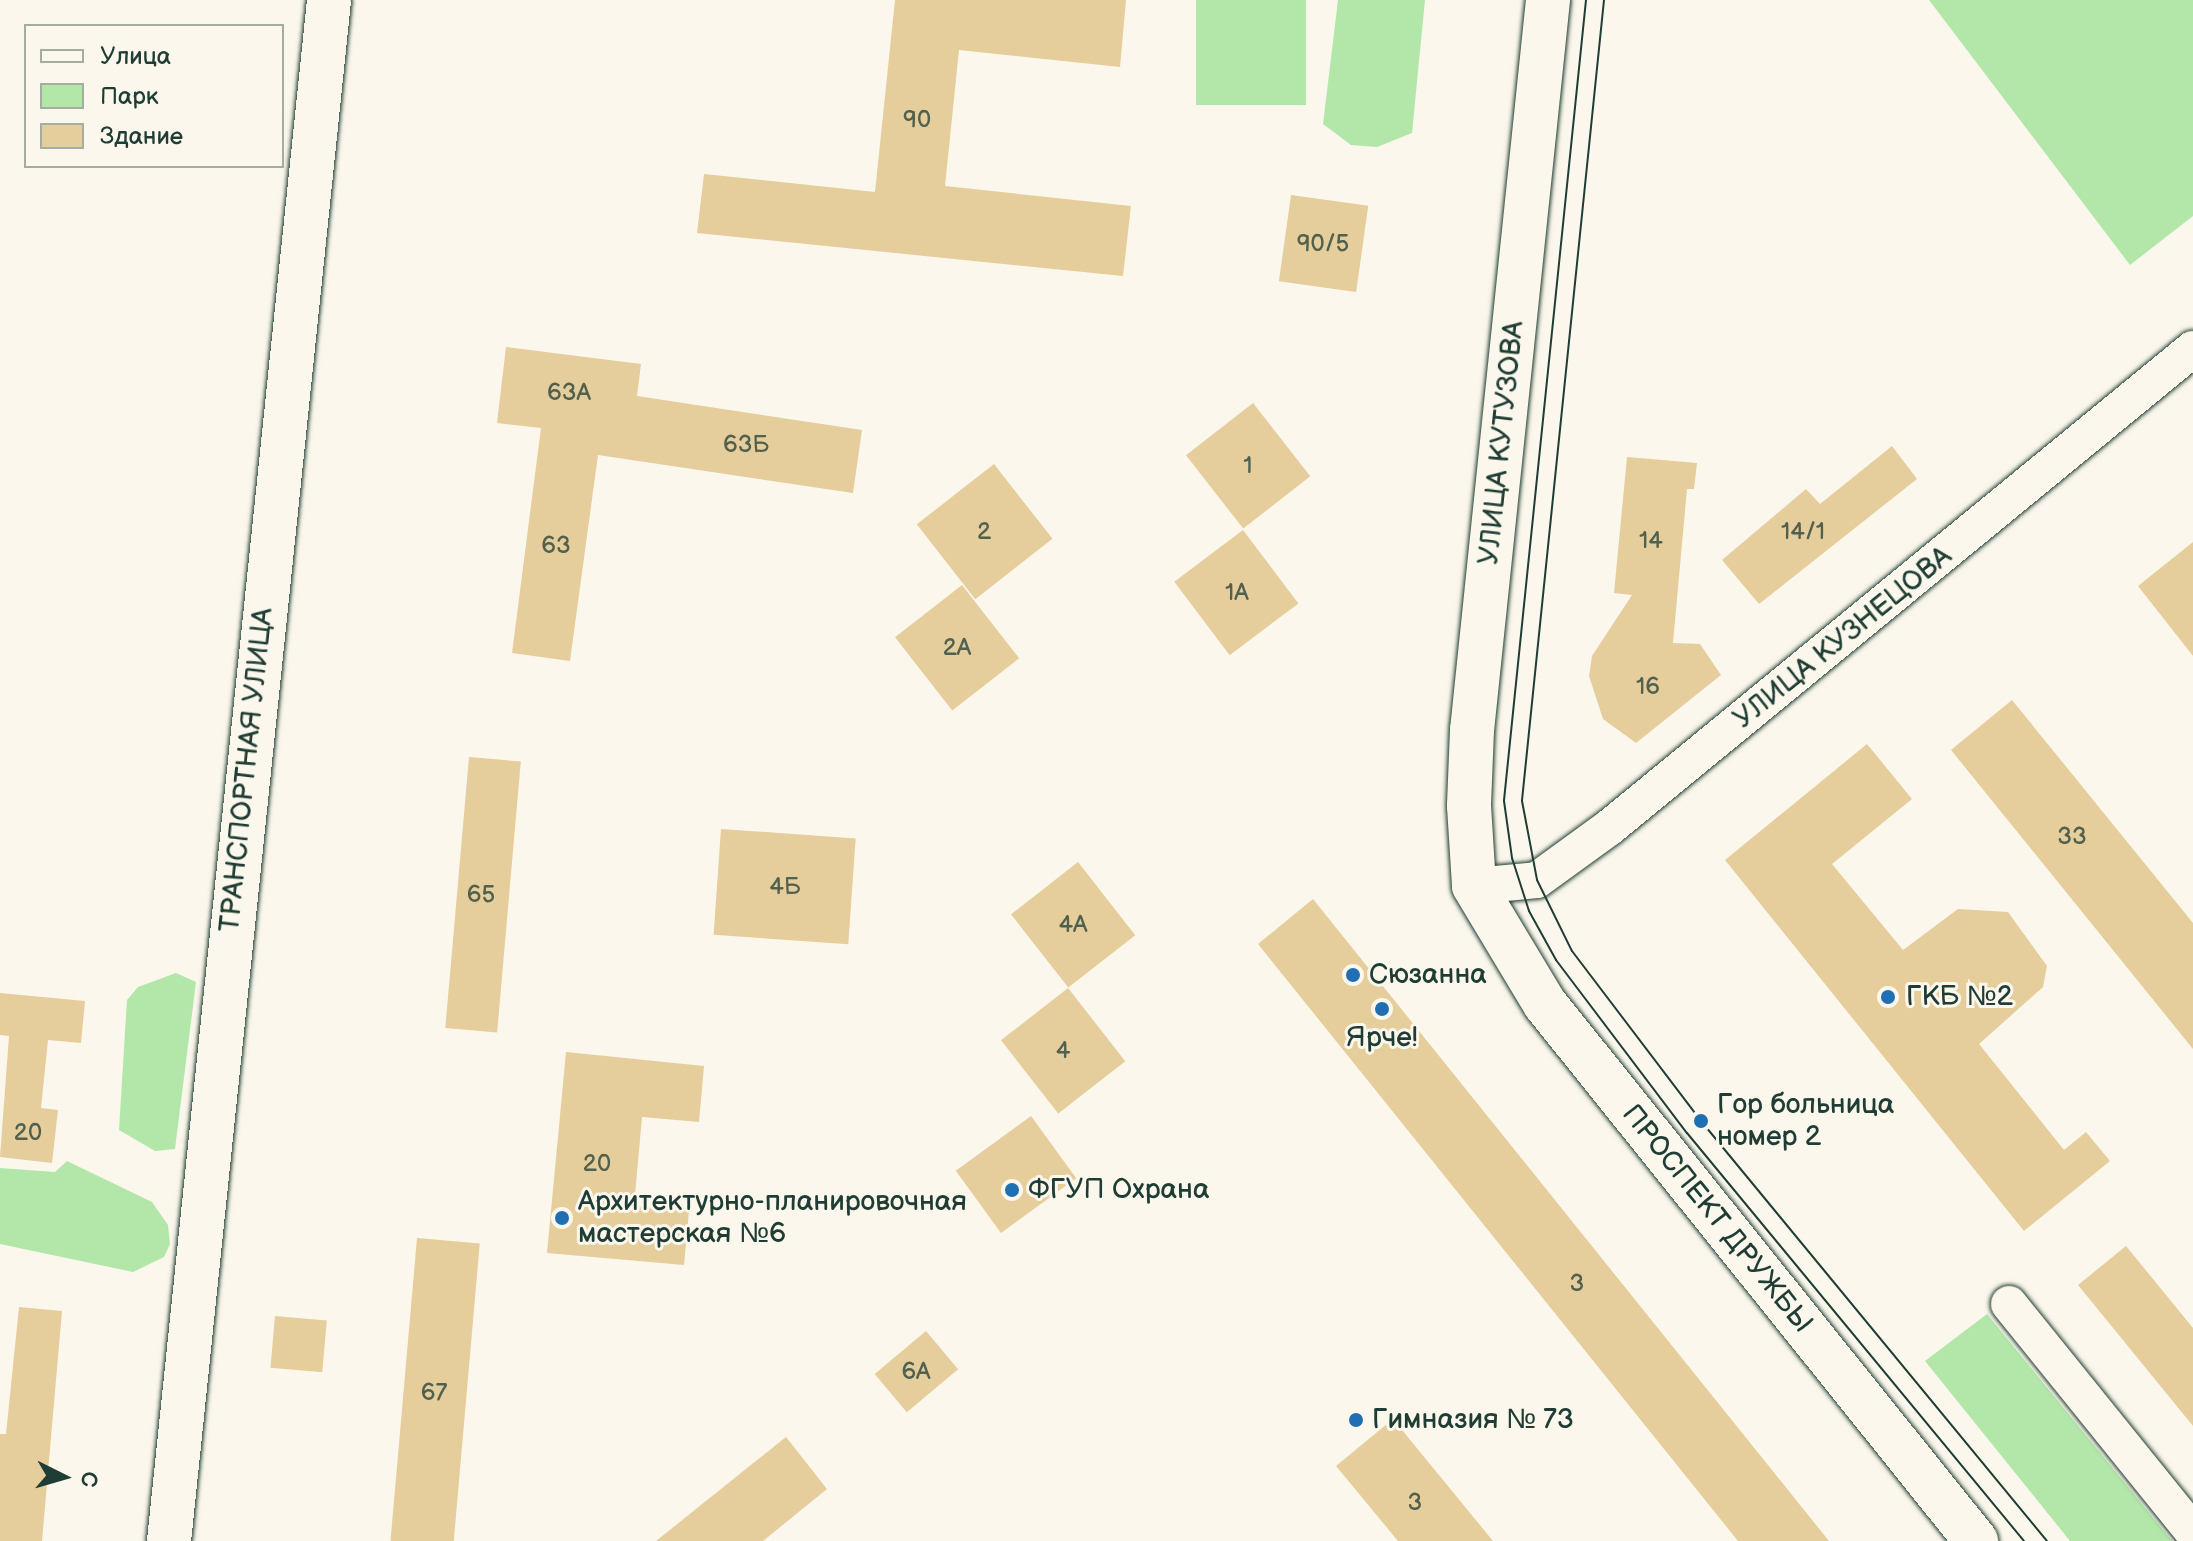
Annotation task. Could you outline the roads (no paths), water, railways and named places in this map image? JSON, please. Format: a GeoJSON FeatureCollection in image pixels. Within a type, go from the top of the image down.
{"type":"FeatureCollection","features":[{"type":"Feature","properties":{"kind":"main road","name":"ТРАНСПОРТНАЯ УЛИЦА"},"geometry":{"type":"LineString","coordinates":[[169,1541],[329,0]]}},
{"type":"Feature","properties":{"kind":"main road","name":"УЛИЦА КУТУЗОВА"},"geometry":{"type":"LineString","coordinates":[[1474,886],[1472,730],[1548,0]]}},
{"type":"Feature","properties":{"kind":"main road","name":"ПРОСПЕКТ ДРУЖБЫ"},"geometry":{"type":"LineString","coordinates":[[1474,886],[1545,1004],[1976,1541]]}},
{"type":"Feature","properties":{"kind":"street","name":"УЛИЦА КУЗНЕЦОВА"},"geometry":{"type":"LineString","coordinates":[[1474,886],[1537,880],[1610,827],[2193,349]]}},
{"type":"Feature","properties":{"kind":"street"},"geometry":{"type":"LineString","coordinates":[[2009,1304],[2193,1532]]}},
{"type":"Feature","properties":{"kind":"tram line"},"geometry":{"type":"LineString","coordinates":[[1586,0],[1504,801],[1512,858],[1529,911],[1556,960],[1687,1133],[2024,1541]]}},
{"type":"Feature","properties":{"kind":"tram line"},"geometry":{"type":"LineString","coordinates":[[1604,0],[1522,801],[1537,880],[1572,951],[1701,1121],[2047,1541]]}},
{"type":"Feature","properties":{"kind":"place","name":"Сюзанна"},"geometry":{"type":"Point","coordinates":[1353,975]}},
{"type":"Feature","properties":{"kind":"place","name":"ГКБ №2"},"geometry":{"type":"Point","coordinates":[1888,997]}},
{"type":"Feature","properties":{"kind":"place","name":"Ярче!"},"geometry":{"type":"Point","coordinates":[1382,1009]}},
{"type":"Feature","properties":{"kind":"place","name":"Гор больница номер 2"},"geometry":{"type":"Point","coordinates":[1701,1121]}},
{"type":"Feature","properties":{"kind":"place","name":"ФГУП Охрана"},"geometry":{"type":"Point","coordinates":[1012,1190]}},
{"type":"Feature","properties":{"kind":"place","name":"Архитектурно-планировочная мастерская №6"},"geometry":{"type":"Point","coordinates":[562,1218]}},
{"type":"Feature","properties":{"kind":"place","name":"Гимназия № 73"},"geometry":{"type":"Point","coordinates":[1356,1420]}}]}
